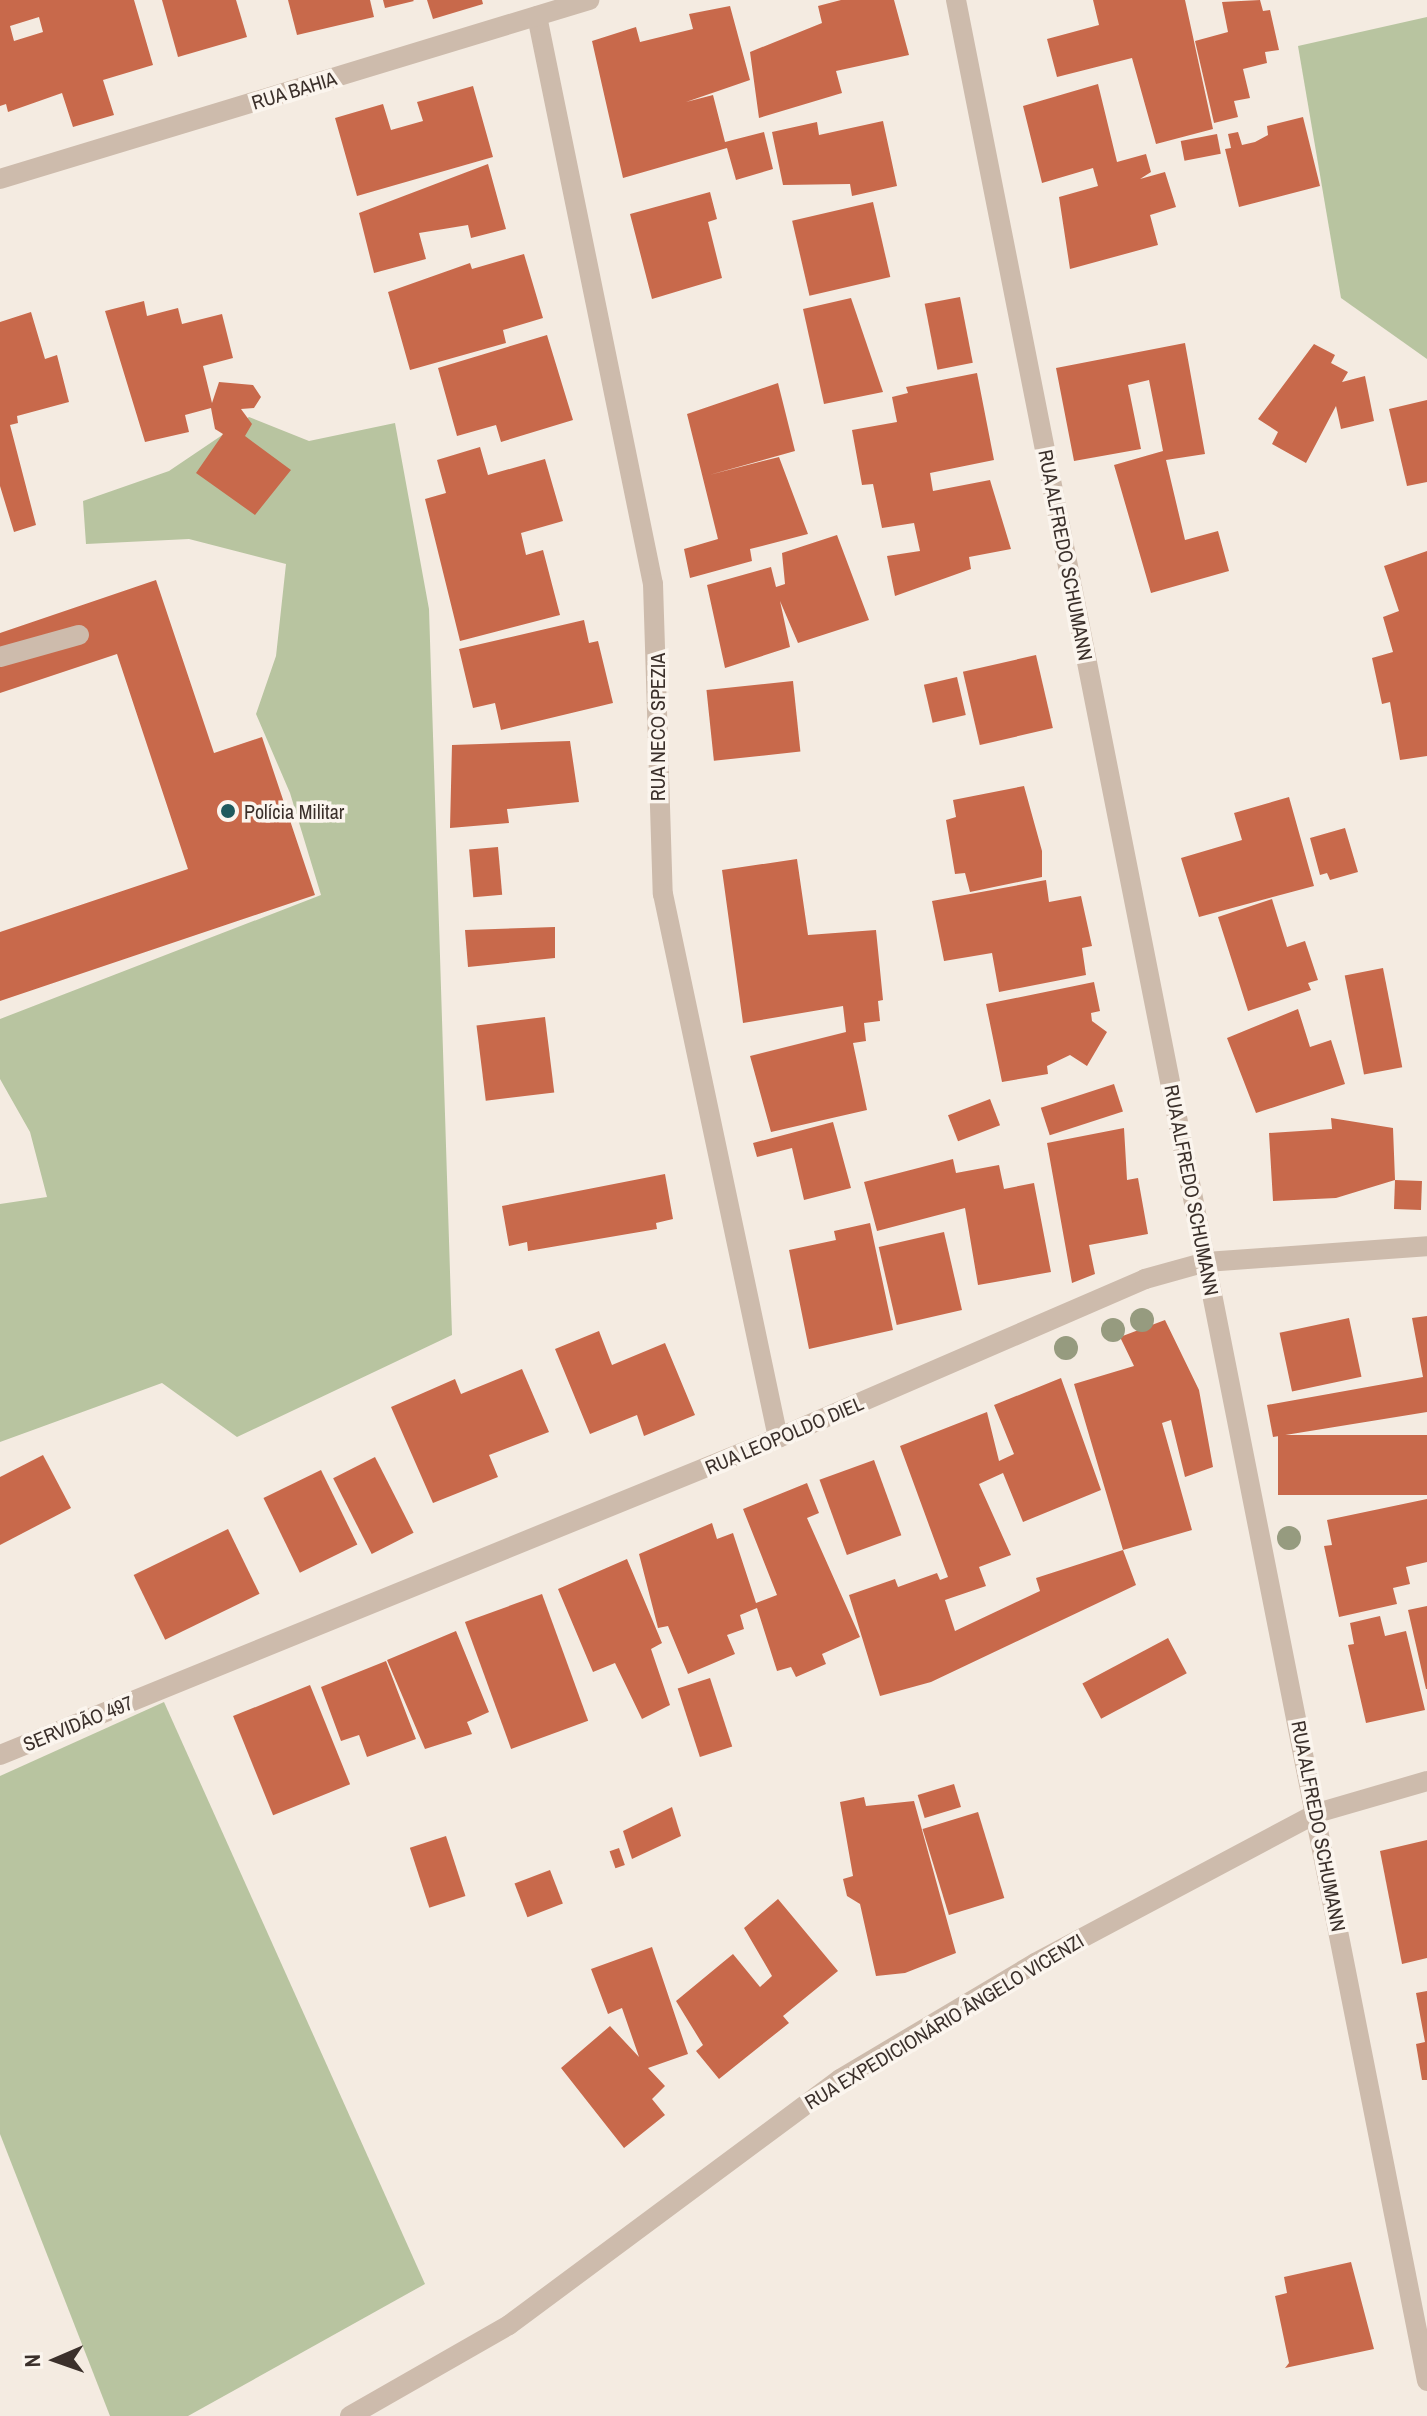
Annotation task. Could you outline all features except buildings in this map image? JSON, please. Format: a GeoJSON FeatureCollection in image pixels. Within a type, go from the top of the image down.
{"type":"FeatureCollection","features":[{"type":"Feature","properties":{"kind":"street","name":"RUA BAHIA"},"geometry":{"type":"LineString","coordinates":[[0,179],[589,0]]}},
{"type":"Feature","properties":{"kind":"street","name":"RUA ALFREDO SCHUMANN"},"geometry":{"type":"LineString","coordinates":[[956,0],[1427,2381]]}},
{"type":"Feature","properties":{"kind":"street","name":"RUA NECO SPEZIA"},"geometry":{"type":"LineString","coordinates":[[537,16],[653,584],[663,894],[778,1438]]}},
{"type":"Feature","properties":{"kind":"street"},"geometry":{"type":"LineString","coordinates":[[0,657],[79,635]]}},
{"type":"Feature","properties":{"kind":"street","name":"RUA LEOPOLDO DIEL"},"geometry":{"type":"LineString","coordinates":[[156,1691],[778,1438],[1145,1279],[1206,1262],[1427,1246]]}},
{"type":"Feature","properties":{"kind":"street","name":"SERVIDÃO 497"},"geometry":{"type":"LineString","coordinates":[[0,1755],[156,1691]]}},
{"type":"Feature","properties":{"kind":"street","name":"RUA EXPEDICIONÁRIO ÂNGELO VICENZI"},"geometry":{"type":"LineString","coordinates":[[350,2416],[509,2325],[840,2079],[1035,1963],[1317,1813],[1427,1781]]}},
{"type":"Feature","properties":{"kind":"green space"},"geometry":{"type":"Polygon","coordinates":[[[1427,17],[1427,359],[1341,298],[1298,46],[1427,17]]]}},
{"type":"Feature","properties":{"kind":"green space"},"geometry":{"type":"Polygon","coordinates":[[[249,417],[309,441],[395,423],[429,609],[452,1335],[237,1437],[162,1383],[0,1442],[0,1204],[47,1197],[30,1132],[0,1079],[0,1019],[321,895],[290,793],[256,714],[276,656],[286,564],[189,539],[86,544],[83,501],[169,471],[249,417]]]}},
{"type":"Feature","properties":{"kind":"green space"},"geometry":{"type":"Polygon","coordinates":[[[164,1702],[425,2284],[188,2416],[110,2416],[0,2134],[0,1776],[164,1702]]]}},
{"type":"Feature","properties":{"kind":"place","name":"Polícia Militar"},"geometry":{"type":"Point","coordinates":[228,811]}}]}
